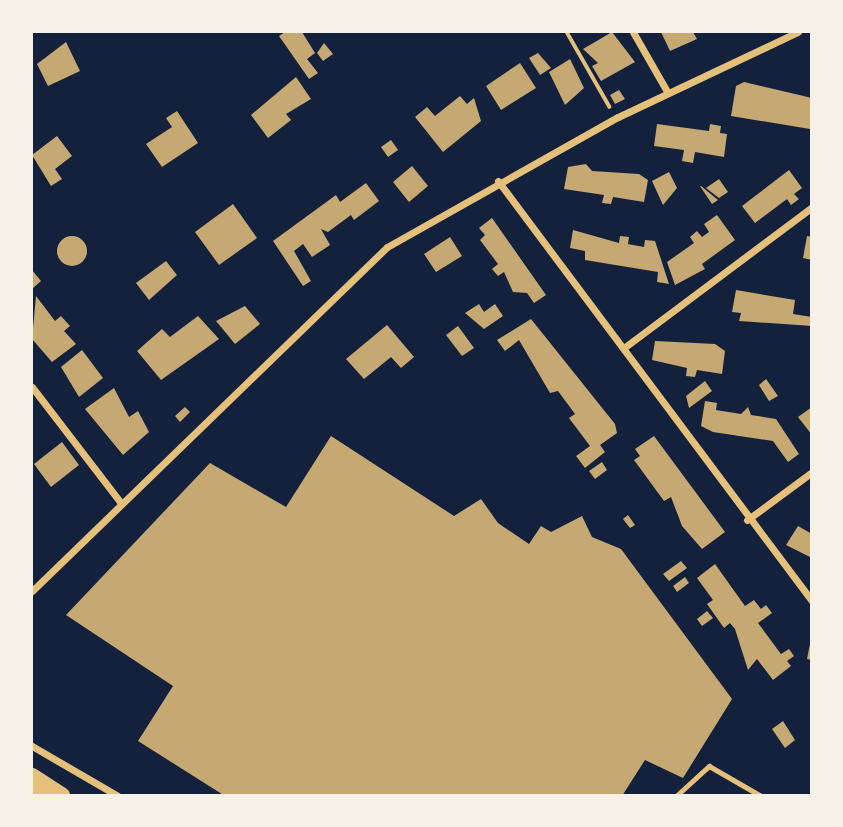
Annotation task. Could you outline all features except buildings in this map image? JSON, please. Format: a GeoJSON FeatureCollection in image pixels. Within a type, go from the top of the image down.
{"type":"FeatureCollection","features":[{"type":"Feature","properties":{"kind":"main road"},"geometry":{"type":"LineString","coordinates":[[32,777],[61,796]]}},
{"type":"Feature","properties":{"kind":"main road"},"geometry":{"type":"LineString","coordinates":[[32,792],[37,796]]}},
{"type":"Feature","properties":{"kind":"street"},"geometry":{"type":"LineString","coordinates":[[633,32],[668,93]]}},
{"type":"Feature","properties":{"kind":"street"},"geometry":{"type":"LineString","coordinates":[[32,591],[387,247],[498,181],[618,117],[798,32]]}},
{"type":"Feature","properties":{"kind":"street"},"geometry":{"type":"LineString","coordinates":[[498,181],[625,347],[747,520],[811,601]]}},
{"type":"Feature","properties":{"kind":"street"},"geometry":{"type":"LineString","coordinates":[[625,347],[811,207]]}},
{"type":"Feature","properties":{"kind":"street"},"geometry":{"type":"LineString","coordinates":[[32,387],[121,503]]}},
{"type":"Feature","properties":{"kind":"street"},"geometry":{"type":"LineString","coordinates":[[747,520],[811,472]]}},
{"type":"Feature","properties":{"kind":"street"},"geometry":{"type":"LineString","coordinates":[[32,746],[118,796]]}},
{"type":"Feature","properties":{"kind":"lane"},"geometry":{"type":"LineString","coordinates":[[676,796],[709,766],[761,796]]}},
{"type":"Feature","properties":{"kind":"path"},"geometry":{"type":"LineString","coordinates":[[567,32],[618,117]]}}]}
